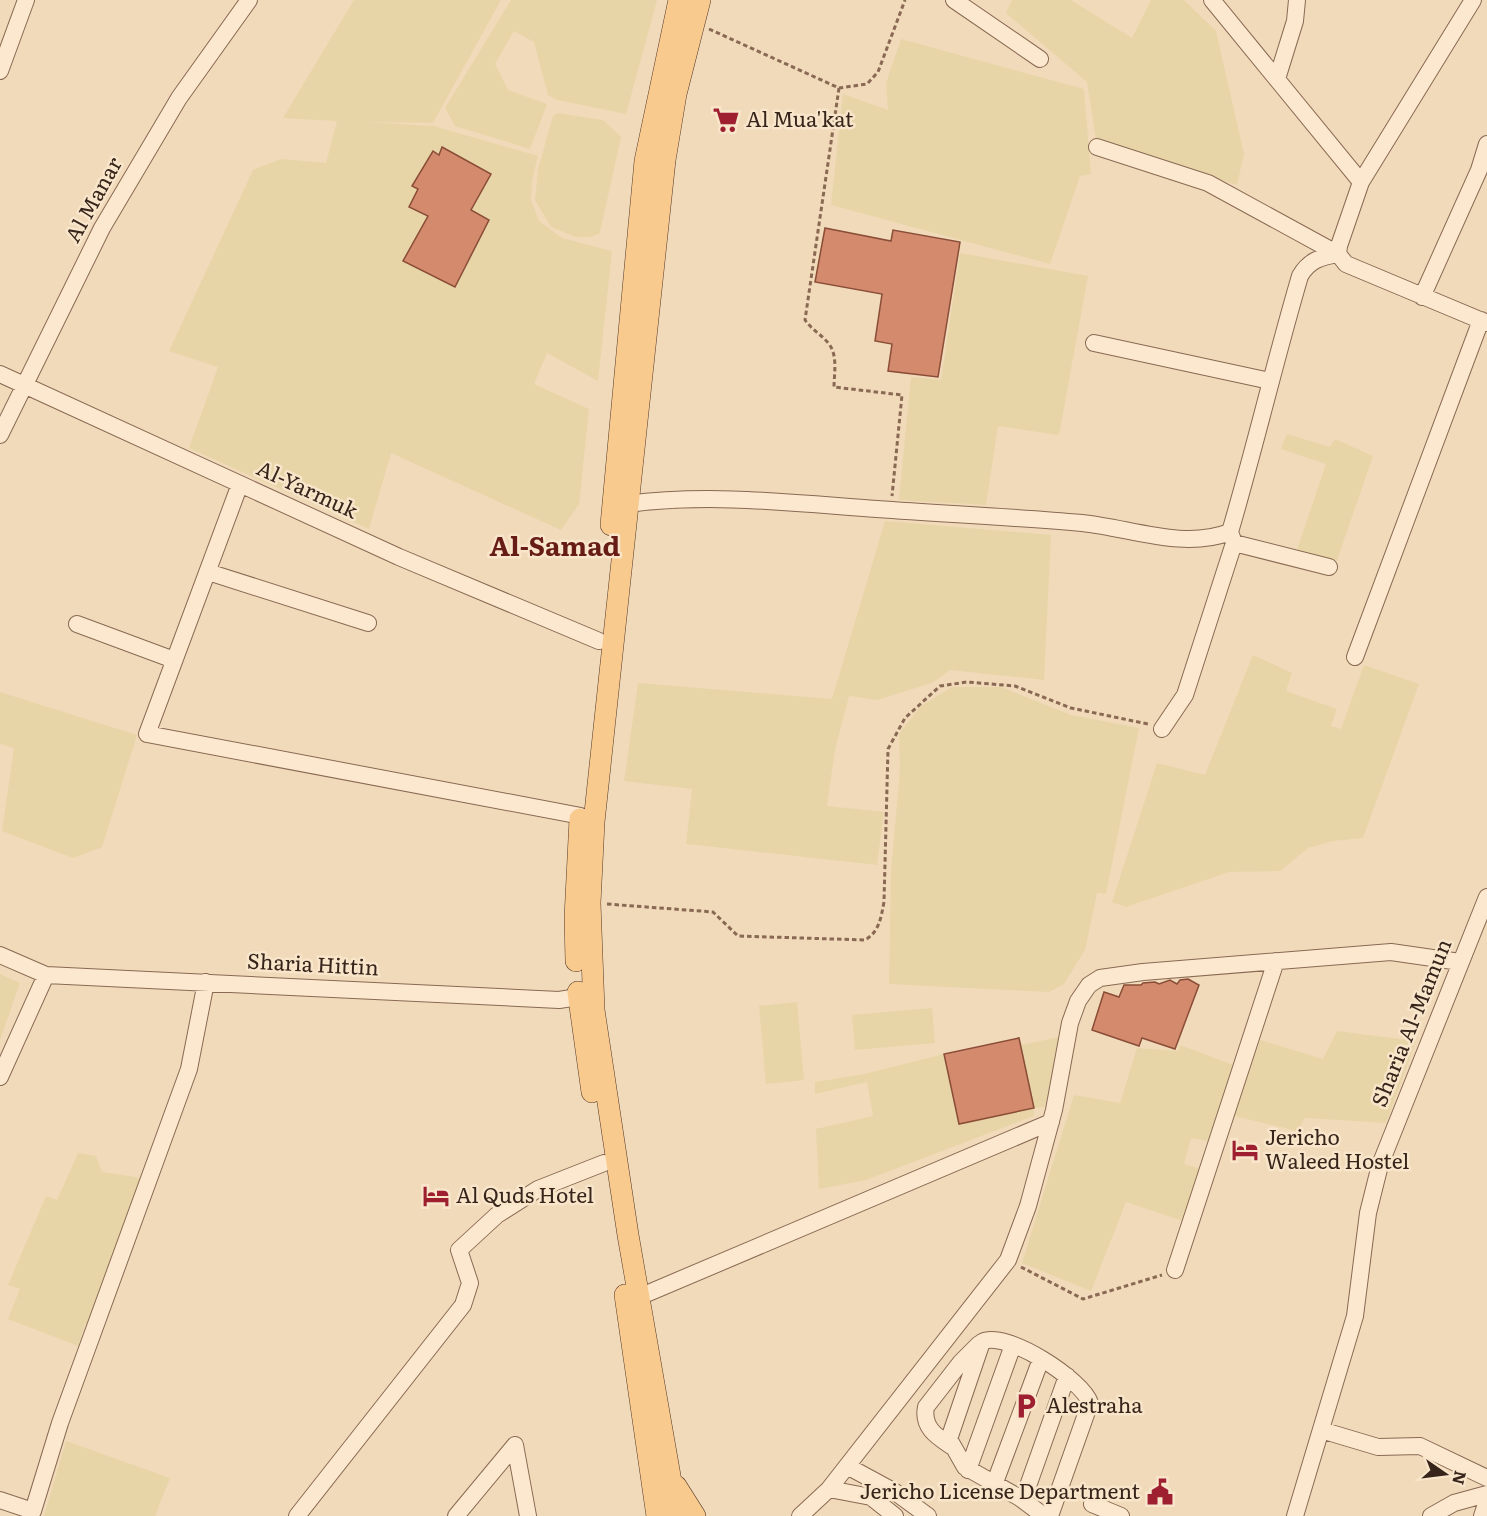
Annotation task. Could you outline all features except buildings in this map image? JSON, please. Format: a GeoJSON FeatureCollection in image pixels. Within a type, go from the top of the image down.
{"type":"FeatureCollection","features":[{"type":"Feature","properties":{"kind":"main road"},"geometry":{"type":"LineString","coordinates":[[657,1516],[578,997],[575,917],[580,816],[645,161],[679,0]]}},
{"type":"Feature","properties":{"kind":"main road"},"geometry":{"type":"LineString","coordinates":[[677,1516],[639,1297],[594,1010],[590,903],[594,822],[665,160],[676,94],[700,0]]}},
{"type":"Feature","properties":{"kind":"main road"},"geometry":{"type":"LineString","coordinates":[[668,1467],[682,1498],[695,1516]]}},
{"type":"Feature","properties":{"kind":"street"},"geometry":{"type":"LineString","coordinates":[[0,71],[26,0]]}},
{"type":"Feature","properties":{"kind":"street","name":"Al Manar"},"geometry":{"type":"LineString","coordinates":[[0,435],[102,228],[179,98],[249,0]]}},
{"type":"Feature","properties":{"kind":"street"},"geometry":{"type":"LineString","coordinates":[[954,0],[1040,59]]}},
{"type":"Feature","properties":{"kind":"street"},"geometry":{"type":"LineString","coordinates":[[1212,0],[1361,182]]}},
{"type":"Feature","properties":{"kind":"street"},"geometry":{"type":"LineString","coordinates":[[1277,79],[1295,21],[1297,0]]}},
{"type":"Feature","properties":{"kind":"street"},"geometry":{"type":"LineString","coordinates":[[1338,254],[1345,222],[1361,182],[1473,0]]}},
{"type":"Feature","properties":{"kind":"street"},"geometry":{"type":"LineString","coordinates":[[1422,297],[1479,170],[1487,144]]}},
{"type":"Feature","properties":{"kind":"street"},"geometry":{"type":"LineString","coordinates":[[1097,147],[1208,183],[1338,254],[1346,264],[1484,322],[1355,657]]}},
{"type":"Feature","properties":{"kind":"street"},"geometry":{"type":"LineString","coordinates":[[1162,729],[1185,695],[1232,538],[1262,423],[1270,381],[1300,276],[1306,266],[1319,258],[1338,254]]}},
{"type":"Feature","properties":{"kind":"street"},"geometry":{"type":"LineString","coordinates":[[1094,343],[1270,381]]}},
{"type":"Feature","properties":{"kind":"street","name":"Al-Yarmuk"},"geometry":{"type":"LineString","coordinates":[[0,374],[399,557],[599,641]]}},
{"type":"Feature","properties":{"kind":"street"},"geometry":{"type":"LineString","coordinates":[[240,484],[147,734],[580,816]]}},
{"type":"Feature","properties":{"kind":"street"},"geometry":{"type":"LineString","coordinates":[[627,504],[672,498],[747,499],[1084,524],[1193,540],[1232,538],[1329,567]]}},
{"type":"Feature","properties":{"kind":"street"},"geometry":{"type":"LineString","coordinates":[[207,572],[368,623]]}},
{"type":"Feature","properties":{"kind":"street"},"geometry":{"type":"LineString","coordinates":[[77,624],[174,660]]}},
{"type":"Feature","properties":{"kind":"street","name":"Sharia Al-Mamun"},"geometry":{"type":"LineString","coordinates":[[1299,1514],[1355,1316],[1368,1213],[1380,1165],[1487,897]]}},
{"type":"Feature","properties":{"kind":"street"},"geometry":{"type":"LineString","coordinates":[[802,1515],[829,1489],[1008,1260],[1028,1206],[1051,1122],[1070,1023],[1078,1001],[1089,985],[1100,978],[1143,972],[1391,952],[1460,962]]}},
{"type":"Feature","properties":{"kind":"street","name":"Sharia Hittin"},"geometry":{"type":"LineString","coordinates":[[0,956],[46,975],[559,1000],[578,997]]}},
{"type":"Feature","properties":{"kind":"street"},"geometry":{"type":"LineString","coordinates":[[1175,1270],[1276,961]]}},
{"type":"Feature","properties":{"kind":"street"},"geometry":{"type":"LineString","coordinates":[[0,1077],[46,975]]}},
{"type":"Feature","properties":{"kind":"street"},"geometry":{"type":"LineString","coordinates":[[0,1500],[32,1514],[60,1424],[189,1069],[206,982]]}},
{"type":"Feature","properties":{"kind":"street"},"geometry":{"type":"LineString","coordinates":[[639,1297],[1051,1122]]}},
{"type":"Feature","properties":{"kind":"street"},"geometry":{"type":"LineString","coordinates":[[297,1516],[463,1305],[470,1283],[459,1250],[497,1215],[538,1189],[604,1163]]}},
{"type":"Feature","properties":{"kind":"street"},"geometry":{"type":"LineString","coordinates":[[1044,1516],[1023,1500],[968,1470],[951,1446],[933,1434],[924,1416],[926,1407],[956,1368],[989,1338],[1013,1345],[1041,1359],[1067,1376],[1087,1395],[1090,1403],[1050,1516]]}},
{"type":"Feature","properties":{"kind":"street"},"geometry":{"type":"LineString","coordinates":[[951,1446],[948,1434],[982,1342]]}},
{"type":"Feature","properties":{"kind":"street"},"geometry":{"type":"LineString","coordinates":[[968,1470],[1013,1345]]}},
{"type":"Feature","properties":{"kind":"street"},"geometry":{"type":"LineString","coordinates":[[994,1485],[1041,1359]]}},
{"type":"Feature","properties":{"kind":"street"},"geometry":{"type":"LineString","coordinates":[[1023,1500],[1067,1376]]}},
{"type":"Feature","properties":{"kind":"street"},"geometry":{"type":"LineString","coordinates":[[1322,1430],[1378,1447],[1420,1446],[1487,1478]]}},
{"type":"Feature","properties":{"kind":"street"},"geometry":{"type":"LineString","coordinates":[[456,1516],[515,1445],[528,1516]]}},
{"type":"Feature","properties":{"kind":"street"},"geometry":{"type":"LineString","coordinates":[[847,1466],[895,1492],[928,1516]]}},
{"type":"Feature","properties":{"kind":"street"},"geometry":{"type":"LineString","coordinates":[[829,1489],[871,1497],[895,1516]]}},
{"type":"Feature","properties":{"kind":"street"},"geometry":{"type":"LineString","coordinates":[[1431,1516],[1454,1503],[1487,1494]]}},
{"type":"Feature","properties":{"kind":"street"},"geometry":{"type":"LineString","coordinates":[[1482,1516],[1487,1501]]}},
{"type":"Feature","properties":{"kind":"street"},"geometry":{"type":"LineString","coordinates":[[1092,1504],[1121,1516]]}},
{"type":"Feature","properties":{"kind":"path"},"geometry":{"type":"LineString","coordinates":[[694,22],[839,88],[867,84],[878,72],[906,0]]}},
{"type":"Feature","properties":{"kind":"path"},"geometry":{"type":"LineString","coordinates":[[839,88],[805,320],[811,329],[830,345],[835,356],[834,387],[902,395],[891,510]]}},
{"type":"Feature","properties":{"kind":"path"},"geometry":{"type":"LineString","coordinates":[[590,903],[713,912],[738,936],[865,940],[874,935],[884,902],[888,750],[905,718],[940,686],[968,682],[1015,686],[1071,708],[1162,729]]}},
{"type":"Feature","properties":{"kind":"path"},"geometry":{"type":"LineString","coordinates":[[1008,1260],[1083,1299],[1175,1270]]}},
{"type":"Feature","properties":{"kind":"shaded area"},"geometry":{"type":"Polygon","coordinates":[[[354,0],[501,0],[433,123],[366,122],[434,126],[538,156],[532,181],[531,200],[539,221],[562,238],[612,251],[598,381],[547,353],[534,384],[589,409],[579,504],[561,530],[391,453],[369,529],[189,448],[218,367],[169,351],[253,170],[281,159],[326,163],[337,121],[283,118],[354,0]]]}},
{"type":"Feature","properties":{"kind":"shaded area"},"geometry":{"type":"Polygon","coordinates":[[[511,0],[657,0],[626,114],[557,100],[548,95],[534,42],[514,31],[495,64],[508,90],[547,104],[530,149],[455,126],[445,108],[511,0]]]}},
{"type":"Feature","properties":{"kind":"shaded area"},"geometry":{"type":"Polygon","coordinates":[[[1012,0],[1071,0],[1132,38],[1151,0],[1184,0],[1216,31],[1244,154],[1237,185],[1096,140],[1087,82],[1006,13],[1012,0]]]}},
{"type":"Feature","properties":{"kind":"shaded area"},"geometry":{"type":"Polygon","coordinates":[[[901,39],[1084,89],[1091,174],[1080,176],[1050,264],[831,205],[843,94],[888,110],[886,83],[901,39]]]}},
{"type":"Feature","properties":{"kind":"shaded area"},"geometry":{"type":"Polygon","coordinates":[[[557,113],[603,120],[621,137],[601,228],[599,234],[590,237],[576,237],[551,227],[535,200],[538,169],[553,116],[557,113]]]}},
{"type":"Feature","properties":{"kind":"shaded area"},"geometry":{"type":"Polygon","coordinates":[[[960,253],[1088,276],[1059,435],[998,426],[986,505],[899,500],[911,377],[941,380],[960,253]]]}},
{"type":"Feature","properties":{"kind":"shaded area"},"geometry":{"type":"Polygon","coordinates":[[[1287,434],[1330,447],[1335,439],[1373,456],[1336,563],[1296,553],[1326,464],[1281,449],[1287,434]]]}},
{"type":"Feature","properties":{"kind":"shaded area"},"geometry":{"type":"Polygon","coordinates":[[[885,521],[1051,535],[1044,680],[950,670],[932,683],[877,700],[849,696],[835,750],[827,806],[884,812],[877,865],[686,844],[692,789],[624,781],[638,683],[832,699],[885,521]]]}},
{"type":"Feature","properties":{"kind":"shaded area"},"geometry":{"type":"Polygon","coordinates":[[[1253,655],[1292,673],[1286,691],[1337,709],[1331,726],[1341,729],[1364,665],[1419,684],[1363,838],[1333,841],[1308,848],[1280,871],[1229,872],[1126,907],[1112,902],[1157,763],[1205,775],[1253,655]]]}},
{"type":"Feature","properties":{"kind":"shaded area"},"geometry":{"type":"Polygon","coordinates":[[[952,687],[1001,687],[1071,715],[1139,728],[1106,894],[1097,893],[1085,950],[1064,984],[1049,992],[889,984],[891,871],[900,770],[899,734],[921,706],[952,687]]]}},
{"type":"Feature","properties":{"kind":"shaded area"},"geometry":{"type":"Polygon","coordinates":[[[0,692],[137,735],[102,847],[73,858],[2,831],[14,748],[0,744],[0,692]]]}},
{"type":"Feature","properties":{"kind":"shaded area"},"geometry":{"type":"Polygon","coordinates":[[[0,974],[20,983],[0,1040],[0,974]]]}},
{"type":"Feature","properties":{"kind":"shaded area"},"geometry":{"type":"Polygon","coordinates":[[[797,1002],[804,1080],[766,1084],[759,1006],[797,1002]]]}},
{"type":"Feature","properties":{"kind":"shaded area"},"geometry":{"type":"Polygon","coordinates":[[[932,1008],[935,1043],[855,1050],[852,1015],[932,1008]]]}},
{"type":"Feature","properties":{"kind":"shaded area"},"geometry":{"type":"Polygon","coordinates":[[[1337,1031],[1416,1041],[1386,1123],[1305,1118],[1297,1131],[1234,1116],[1260,1040],[1323,1059],[1337,1031]]]}},
{"type":"Feature","properties":{"kind":"shaded area"},"geometry":{"type":"Polygon","coordinates":[[[1059,1037],[1045,1107],[1034,1108],[1034,1116],[866,1180],[819,1189],[816,1129],[873,1116],[867,1082],[815,1094],[815,1082],[864,1074],[944,1054],[959,1124],[1033,1108],[1021,1045],[1059,1037]]]}},
{"type":"Feature","properties":{"kind":"shaded area"},"geometry":{"type":"Polygon","coordinates":[[[1180,1045],[1233,1065],[1208,1141],[1191,1138],[1184,1164],[1201,1169],[1183,1221],[1126,1202],[1091,1291],[1022,1263],[1074,1095],[1120,1103],[1137,1048],[1178,1051],[1180,1045]]]}},
{"type":"Feature","properties":{"kind":"shaded area"},"geometry":{"type":"Polygon","coordinates":[[[78,1153],[96,1156],[102,1172],[142,1178],[91,1325],[85,1324],[78,1346],[8,1319],[20,1289],[8,1285],[46,1196],[57,1200],[78,1153]]]}},
{"type":"Feature","properties":{"kind":"shaded area"},"geometry":{"type":"Polygon","coordinates":[[[66,1441],[170,1478],[155,1516],[44,1516],[66,1441]]]}},
{"type":"Feature","properties":{"kind":"place","name":"Al Mua'kat"},"geometry":{"type":"Point","coordinates":[726,120]}},
{"type":"Feature","properties":{"kind":"place","name":"Jericho Waleed Hostel"},"geometry":{"type":"Point","coordinates":[1245,1150]}},
{"type":"Feature","properties":{"kind":"place","name":"Al Quds Hotel"},"geometry":{"type":"Point","coordinates":[436,1196]}},
{"type":"Feature","properties":{"kind":"place","name":"Alestraha"},"geometry":{"type":"Point","coordinates":[1026,1406]}},
{"type":"Feature","properties":{"kind":"place","name":"Jericho License Department"},"geometry":{"type":"Point","coordinates":[1160,1492]}},
{"type":"Feature","properties":{"kind":"district","name":"Al-Samad"},"geometry":{"type":"Point","coordinates":[555,547]}}]}
